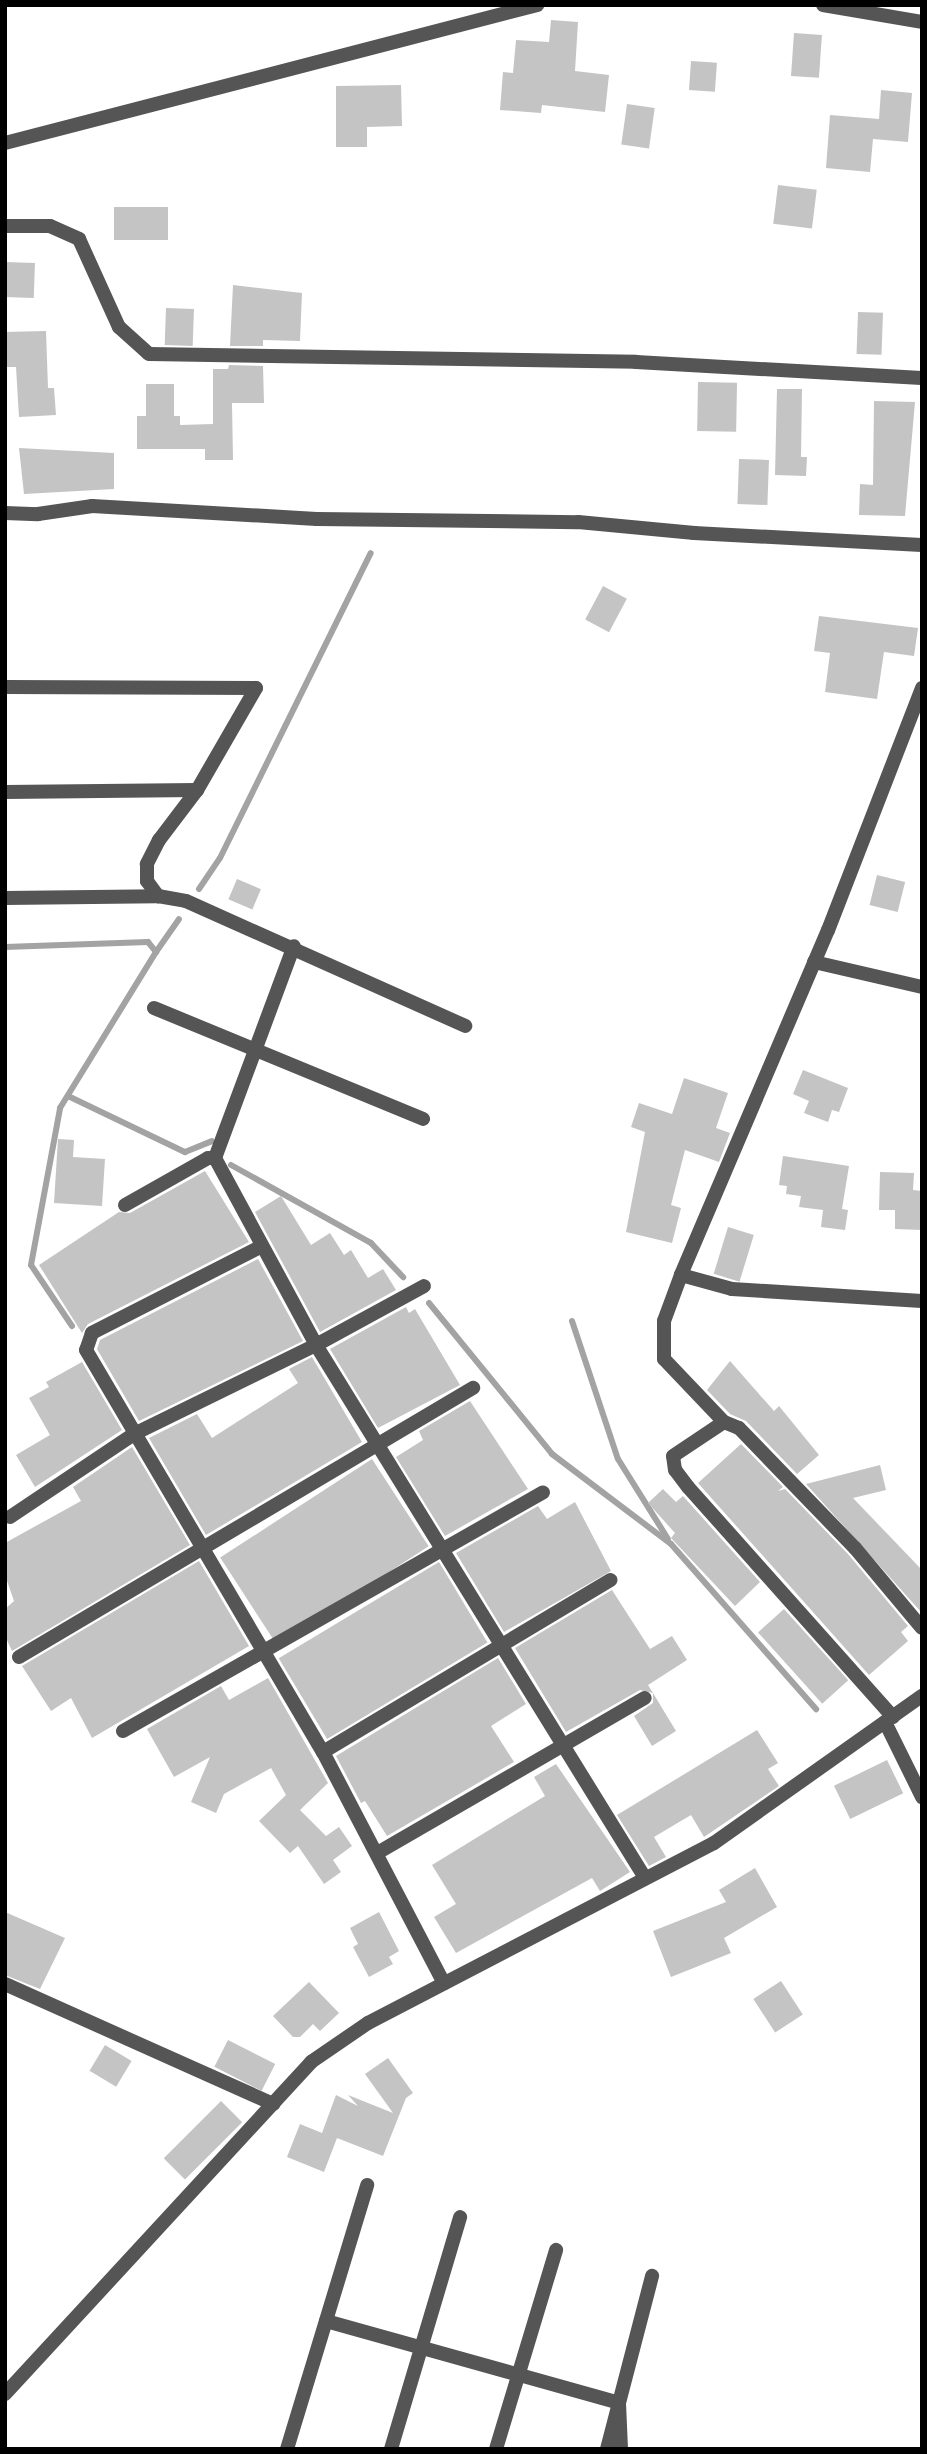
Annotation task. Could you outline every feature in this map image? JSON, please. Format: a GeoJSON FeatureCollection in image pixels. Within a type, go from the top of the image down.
{"type":"FeatureCollection","features":[{"type":"Feature","properties":{"kind":"street"},"geometry":{"type":"LineString","coordinates":[[5,143],[537,5]]}},
{"type":"Feature","properties":{"kind":"street"},"geometry":{"type":"LineString","coordinates":[[823,5],[922,22]]}},
{"type":"Feature","properties":{"kind":"street"},"geometry":{"type":"LineString","coordinates":[[5,226],[50,226],[79,239],[119,327],[149,354],[636,362],[922,378]]}},
{"type":"Feature","properties":{"kind":"street"},"geometry":{"type":"LineString","coordinates":[[5,513],[38,514],[92,506],[317,519],[578,522],[694,533],[922,545]]}},
{"type":"Feature","properties":{"kind":"street"},"geometry":{"type":"LineString","coordinates":[[5,687],[256,688],[197,790],[159,840],[148,864],[147,881],[158,897]]}},
{"type":"Feature","properties":{"kind":"street"},"geometry":{"type":"LineString","coordinates":[[922,688],[814,962],[664,1321],[664,1359],[724,1422],[739,1428],[845,1538],[922,1628]]}},
{"type":"Feature","properties":{"kind":"street"},"geometry":{"type":"LineString","coordinates":[[5,793],[197,790]]}},
{"type":"Feature","properties":{"kind":"street"},"geometry":{"type":"LineString","coordinates":[[5,898],[158,897],[186,901],[293,946],[465,1026]]}},
{"type":"Feature","properties":{"kind":"street"},"geometry":{"type":"LineString","coordinates":[[293,946],[215,1158],[260,1247],[316,1345],[645,1878]]}},
{"type":"Feature","properties":{"kind":"street"},"geometry":{"type":"LineString","coordinates":[[814,962],[922,987]]}},
{"type":"Feature","properties":{"kind":"street"},"geometry":{"type":"LineString","coordinates":[[154,1008],[423,1119]]}},
{"type":"Feature","properties":{"kind":"street"},"geometry":{"type":"LineString","coordinates":[[125,1205],[208,1158],[215,1158]]}},
{"type":"Feature","properties":{"kind":"street"},"geometry":{"type":"LineString","coordinates":[[260,1247],[92,1333],[86,1350],[323,1752],[379,1852],[444,1983]]}},
{"type":"Feature","properties":{"kind":"street"},"geometry":{"type":"LineString","coordinates":[[681,1275],[732,1289],[922,1301]]}},
{"type":"Feature","properties":{"kind":"street"},"geometry":{"type":"LineString","coordinates":[[10,1517],[134,1434],[316,1345],[424,1286]]}},
{"type":"Feature","properties":{"kind":"street"},"geometry":{"type":"LineString","coordinates":[[19,1657],[379,1447],[473,1388]]}},
{"type":"Feature","properties":{"kind":"street"},"geometry":{"type":"LineString","coordinates":[[724,1422],[673,1456],[675,1470],[889,1720],[922,1797]]}},
{"type":"Feature","properties":{"kind":"street"},"geometry":{"type":"LineString","coordinates":[[123,1731],[262,1649],[543,1492]]}},
{"type":"Feature","properties":{"kind":"street"},"geometry":{"type":"LineString","coordinates":[[323,1752],[503,1647],[610,1580]]}},
{"type":"Feature","properties":{"kind":"street"},"geometry":{"type":"LineString","coordinates":[[5,2395],[311,2062],[369,2023],[714,1843],[922,1696]]}},
{"type":"Feature","properties":{"kind":"street"},"geometry":{"type":"LineString","coordinates":[[379,1852],[645,1698]]}},
{"type":"Feature","properties":{"kind":"street"},"geometry":{"type":"LineString","coordinates":[[5,1984],[274,2104]]}},
{"type":"Feature","properties":{"kind":"street"},"geometry":{"type":"LineString","coordinates":[[287,2449],[367,2185]]}},
{"type":"Feature","properties":{"kind":"street"},"geometry":{"type":"LineString","coordinates":[[391,2449],[460,2217]]}},
{"type":"Feature","properties":{"kind":"street"},"geometry":{"type":"LineString","coordinates":[[496,2449],[556,2250]]}},
{"type":"Feature","properties":{"kind":"street"},"geometry":{"type":"LineString","coordinates":[[607,2449],[652,2276]]}},
{"type":"Feature","properties":{"kind":"street"},"geometry":{"type":"LineString","coordinates":[[326,2321],[619,2403]]}},
{"type":"Feature","properties":{"kind":"street"},"geometry":{"type":"LineString","coordinates":[[619,2403],[621,2449]]}},
{"type":"Feature","properties":{"kind":"building"},"geometry":{"type":"Polygon","coordinates":[[[551,20],[578,22],[575,71],[609,75],[605,112],[542,105],[541,113],[500,110],[503,72],[513,73],[516,40],[549,42],[551,20]]]}},
{"type":"Feature","properties":{"kind":"building"},"geometry":{"type":"Polygon","coordinates":[[[794,33],[822,35],[819,78],[791,76],[794,33]]]}},
{"type":"Feature","properties":{"kind":"building"},"geometry":{"type":"Polygon","coordinates":[[[691,61],[717,63],[715,92],[689,90],[691,61]]]}},
{"type":"Feature","properties":{"kind":"building"},"geometry":{"type":"Polygon","coordinates":[[[401,85],[402,126],[367,127],[367,147],[336,147],[336,86],[401,85]]]}},
{"type":"Feature","properties":{"kind":"building"},"geometry":{"type":"Polygon","coordinates":[[[881,90],[912,93],[908,142],[873,139],[870,172],[826,168],[830,115],[879,119],[881,90]]]}},
{"type":"Feature","properties":{"kind":"building"},"geometry":{"type":"Polygon","coordinates":[[[627,104],[655,108],[649,148],[621,145],[627,104]]]}},
{"type":"Feature","properties":{"kind":"building"},"geometry":{"type":"Polygon","coordinates":[[[778,185],[817,190],[812,228],[773,224],[778,185]]]}},
{"type":"Feature","properties":{"kind":"building"},"geometry":{"type":"Polygon","coordinates":[[[114,207],[168,207],[168,240],[114,240],[114,207]]]}},
{"type":"Feature","properties":{"kind":"building"},"geometry":{"type":"Polygon","coordinates":[[[5,262],[35,263],[34,298],[5,297],[5,262]]]}},
{"type":"Feature","properties":{"kind":"building"},"geometry":{"type":"Polygon","coordinates":[[[233,285],[302,293],[300,341],[263,340],[263,346],[230,346],[233,285]]]}},
{"type":"Feature","properties":{"kind":"building"},"geometry":{"type":"Polygon","coordinates":[[[166,308],[194,309],[193,346],[165,345],[166,308]]]}},
{"type":"Feature","properties":{"kind":"building"},"geometry":{"type":"Polygon","coordinates":[[[858,312],[883,313],[882,355],[857,354],[858,312]]]}},
{"type":"Feature","properties":{"kind":"building"},"geometry":{"type":"Polygon","coordinates":[[[46,331],[48,388],[54,388],[56,415],[19,417],[16,367],[5,367],[5,332],[46,331]]]}},
{"type":"Feature","properties":{"kind":"building"},"geometry":{"type":"Polygon","coordinates":[[[229,365],[263,366],[264,403],[232,403],[233,460],[205,460],[205,449],[137,449],[137,416],[146,416],[146,384],[174,384],[174,416],[180,416],[180,425],[213,424],[213,369],[228,369],[229,365]]]}},
{"type":"Feature","properties":{"kind":"building"},"geometry":{"type":"Polygon","coordinates":[[[698,382],[737,383],[736,432],[697,431],[698,382]]]}},
{"type":"Feature","properties":{"kind":"building"},"geometry":{"type":"Polygon","coordinates":[[[777,389],[802,389],[801,457],[807,457],[806,476],[775,475],[777,389]]]}},
{"type":"Feature","properties":{"kind":"building"},"geometry":{"type":"Polygon","coordinates":[[[874,401],[915,402],[905,516],[859,515],[860,484],[873,485],[874,401]]]}},
{"type":"Feature","properties":{"kind":"building"},"geometry":{"type":"Polygon","coordinates":[[[19,448],[114,453],[114,489],[24,494],[19,448]]]}},
{"type":"Feature","properties":{"kind":"building"},"geometry":{"type":"Polygon","coordinates":[[[739,459],[769,460],[767,505],[737,504],[739,459]]]}},
{"type":"Feature","properties":{"kind":"building"},"geometry":{"type":"Polygon","coordinates":[[[603,586],[627,599],[609,632],[585,620],[603,586]]]}},
{"type":"Feature","properties":{"kind":"building"},"geometry":{"type":"Polygon","coordinates":[[[819,616],[918,628],[914,656],[884,652],[877,699],[825,692],[830,653],[814,651],[819,616]]]}},
{"type":"Feature","properties":{"kind":"building"},"geometry":{"type":"Polygon","coordinates":[[[877,875],[905,882],[898,912],[870,905],[877,875]]]}},
{"type":"Feature","properties":{"kind":"building"},"geometry":{"type":"Polygon","coordinates":[[[237,879],[261,889],[252,909],[228,899],[237,879]]]}},
{"type":"Feature","properties":{"kind":"building"},"geometry":{"type":"Polygon","coordinates":[[[803,1070],[848,1088],[839,1112],[832,1110],[828,1122],[804,1113],[809,1101],[793,1094],[803,1070]]]}},
{"type":"Feature","properties":{"kind":"building"},"geometry":{"type":"Polygon","coordinates":[[[684,1078],[728,1093],[716,1128],[730,1133],[719,1162],[685,1150],[671,1205],[681,1208],[672,1243],[626,1232],[645,1132],[631,1127],[639,1103],[672,1114],[684,1078]]]}},
{"type":"Feature","properties":{"kind":"building"},"geometry":{"type":"Polygon","coordinates":[[[58,1139],[74,1140],[73,1157],[105,1159],[102,1206],[54,1203],[58,1139]]]}},
{"type":"Feature","properties":{"kind":"building"},"geometry":{"type":"Polygon","coordinates":[[[783,1156],[849,1166],[842,1209],[848,1210],[845,1230],[821,1227],[823,1210],[799,1207],[801,1196],[786,1194],[787,1186],[779,1185],[783,1156]]]}},
{"type":"Feature","properties":{"kind":"building"},"geometry":{"type":"Polygon","coordinates":[[[205,1171],[249,1242],[88,1324],[82,1333],[39,1265],[119,1212],[130,1213],[205,1171]]]}},
{"type":"Feature","properties":{"kind":"building"},"geometry":{"type":"Polygon","coordinates":[[[880,1172],[914,1173],[913,1190],[922,1191],[922,1230],[895,1229],[895,1210],[879,1210],[880,1172]]]}},
{"type":"Feature","properties":{"kind":"building"},"geometry":{"type":"Polygon","coordinates":[[[281,1196],[311,1245],[330,1233],[344,1255],[351,1250],[368,1278],[383,1269],[396,1290],[320,1332],[255,1212],[281,1196]]]}},
{"type":"Feature","properties":{"kind":"building"},"geometry":{"type":"Polygon","coordinates":[[[728,1227],[754,1235],[739,1282],[714,1274],[728,1227]]]}},
{"type":"Feature","properties":{"kind":"building"},"geometry":{"type":"Polygon","coordinates":[[[258,1259],[303,1341],[139,1421],[97,1349],[100,1340],[258,1259]]]}},
{"type":"Feature","properties":{"kind":"building"},"geometry":{"type":"Polygon","coordinates":[[[406,1307],[409,1313],[415,1309],[460,1385],[378,1428],[330,1349],[406,1307]]]}},
{"type":"Feature","properties":{"kind":"building"},"geometry":{"type":"Polygon","coordinates":[[[312,1357],[362,1442],[206,1535],[149,1438],[197,1414],[212,1438],[298,1383],[289,1369],[312,1357]]]}},
{"type":"Feature","properties":{"kind":"building"},"geometry":{"type":"Polygon","coordinates":[[[730,1361],[774,1411],[779,1406],[819,1455],[797,1474],[746,1421],[730,1414],[707,1390],[730,1361]]]}},
{"type":"Feature","properties":{"kind":"building"},"geometry":{"type":"Polygon","coordinates":[[[82,1362],[122,1430],[35,1487],[16,1455],[50,1435],[29,1398],[49,1387],[46,1382],[82,1362]]]}},
{"type":"Feature","properties":{"kind":"building"},"geometry":{"type":"Polygon","coordinates":[[[470,1401],[528,1489],[445,1536],[396,1457],[423,1440],[419,1431],[470,1401]]]}},
{"type":"Feature","properties":{"kind":"building"},"geometry":{"type":"Polygon","coordinates":[[[741,1444],[783,1487],[778,1491],[785,1489],[848,1554],[908,1626],[901,1632],[908,1641],[869,1675],[698,1483],[741,1444]]]}},
{"type":"Feature","properties":{"kind":"building"},"geometry":{"type":"Polygon","coordinates":[[[132,1447],[190,1545],[12,1651],[5,1636],[5,1609],[14,1601],[5,1575],[5,1543],[81,1501],[73,1487],[132,1447]]]}},
{"type":"Feature","properties":{"kind":"building"},"geometry":{"type":"Polygon","coordinates":[[[372,1459],[429,1546],[277,1645],[220,1558],[372,1459]]]}},
{"type":"Feature","properties":{"kind":"building"},"geometry":{"type":"Polygon","coordinates":[[[880,1465],[886,1490],[853,1498],[922,1570],[922,1613],[806,1484],[880,1465]]]}},
{"type":"Feature","properties":{"kind":"building"},"geometry":{"type":"Polygon","coordinates":[[[663,1489],[676,1502],[683,1496],[760,1582],[735,1606],[671,1538],[675,1533],[648,1503],[663,1489]]]}},
{"type":"Feature","properties":{"kind":"building"},"geometry":{"type":"Polygon","coordinates":[[[575,1502],[611,1571],[504,1632],[456,1553],[538,1506],[547,1519],[575,1502]]]}},
{"type":"Feature","properties":{"kind":"building"},"geometry":{"type":"Polygon","coordinates":[[[199,1561],[249,1646],[92,1738],[71,1698],[51,1711],[22,1666],[199,1561]]]}},
{"type":"Feature","properties":{"kind":"building"},"geometry":{"type":"Polygon","coordinates":[[[439,1562],[487,1643],[327,1739],[279,1658],[439,1562]]]}},
{"type":"Feature","properties":{"kind":"building"},"geometry":{"type":"Polygon","coordinates":[[[612,1590],[650,1649],[672,1636],[687,1660],[648,1685],[653,1693],[640,1690],[566,1732],[515,1648],[612,1590]]]}},
{"type":"Feature","properties":{"kind":"building"},"geometry":{"type":"Polygon","coordinates":[[[784,1609],[848,1680],[822,1704],[758,1632],[784,1609]]]}},
{"type":"Feature","properties":{"kind":"building"},"geometry":{"type":"Polygon","coordinates":[[[498,1658],[526,1704],[491,1726],[514,1762],[387,1836],[365,1801],[361,1803],[336,1756],[498,1658]]]}},
{"type":"Feature","properties":{"kind":"building"},"geometry":{"type":"Polygon","coordinates":[[[268,1678],[328,1783],[300,1810],[326,1836],[339,1827],[352,1846],[333,1860],[341,1872],[324,1884],[298,1846],[290,1853],[259,1821],[286,1795],[271,1768],[224,1794],[216,1813],[191,1802],[210,1757],[174,1777],[147,1729],[221,1686],[229,1700],[268,1678]]]}},
{"type":"Feature","properties":{"kind":"building"},"geometry":{"type":"Polygon","coordinates":[[[653,1693],[676,1731],[652,1746],[634,1716],[653,1703],[653,1693]]]}},
{"type":"Feature","properties":{"kind":"building"},"geometry":{"type":"Polygon","coordinates":[[[757,1730],[778,1763],[768,1769],[779,1786],[704,1837],[691,1815],[654,1837],[666,1857],[649,1866],[617,1815],[757,1730]]]}},
{"type":"Feature","properties":{"kind":"building"},"geometry":{"type":"Polygon","coordinates":[[[887,1760],[903,1793],[850,1819],[834,1786],[887,1760]]]}},
{"type":"Feature","properties":{"kind":"building"},"geometry":{"type":"Polygon","coordinates":[[[556,1764],[630,1872],[600,1891],[592,1878],[456,1953],[434,1917],[456,1904],[432,1865],[545,1796],[534,1777],[556,1764]]]}},
{"type":"Feature","properties":{"kind":"building"},"geometry":{"type":"Polygon","coordinates":[[[755,1868],[777,1907],[724,1938],[731,1953],[671,1977],[653,1931],[726,1902],[719,1890],[755,1868]]]}},
{"type":"Feature","properties":{"kind":"building"},"geometry":{"type":"Polygon","coordinates":[[[5,1912],[65,1938],[40,1989],[5,1975],[5,1912]]]}},
{"type":"Feature","properties":{"kind":"building"},"geometry":{"type":"Polygon","coordinates":[[[379,1912],[399,1951],[389,1957],[393,1964],[369,1977],[353,1947],[358,1944],[350,1928],[379,1912]]]}},
{"type":"Feature","properties":{"kind":"building"},"geometry":{"type":"Polygon","coordinates":[[[781,1981],[803,2015],[775,2033],[753,1999],[781,1981]]]}},
{"type":"Feature","properties":{"kind":"building"},"geometry":{"type":"Polygon","coordinates":[[[309,1982],[339,2013],[320,2031],[313,2024],[300,2037],[293,2037],[273,2016],[309,1982]]]}},
{"type":"Feature","properties":{"kind":"building"},"geometry":{"type":"Polygon","coordinates":[[[228,2040],[275,2064],[262,2091],[214,2067],[228,2040]]]}},
{"type":"Feature","properties":{"kind":"building"},"geometry":{"type":"Polygon","coordinates":[[[105,2045],[132,2061],[116,2087],[90,2071],[105,2045]]]}},
{"type":"Feature","properties":{"kind":"building"},"geometry":{"type":"Polygon","coordinates":[[[388,2058],[413,2093],[406,2098],[383,2156],[337,2138],[324,2172],[287,2157],[300,2124],[322,2133],[336,2095],[358,2106],[348,2095],[393,2113],[365,2074],[388,2058]]]}},
{"type":"Feature","properties":{"kind":"building"},"geometry":{"type":"Polygon","coordinates":[[[221,2101],[242,2122],[185,2179],[164,2158],[221,2101]]]}},
{"type":"Feature","properties":{"kind":"waterway"},"geometry":{"type":"LineString","coordinates":[[199,889],[220,858],[371,553]]}},
{"type":"Feature","properties":{"kind":"waterway"},"geometry":{"type":"LineString","coordinates":[[5,947],[148,942],[156,952],[179,919]]}},
{"type":"Feature","properties":{"kind":"waterway"},"geometry":{"type":"LineString","coordinates":[[72,1326],[31,1265],[60,1108],[156,952]]}},
{"type":"Feature","properties":{"kind":"waterway"},"geometry":{"type":"LineString","coordinates":[[68,1096],[185,1152],[212,1141]]}},
{"type":"Feature","properties":{"kind":"waterway"},"geometry":{"type":"LineString","coordinates":[[231,1165],[371,1243],[403,1277]]}},
{"type":"Feature","properties":{"kind":"waterway"},"geometry":{"type":"LineString","coordinates":[[429,1303],[552,1454],[671,1544],[816,1709]]}},
{"type":"Feature","properties":{"kind":"waterway"},"geometry":{"type":"LineString","coordinates":[[572,1321],[618,1459],[668,1539]]}}]}
